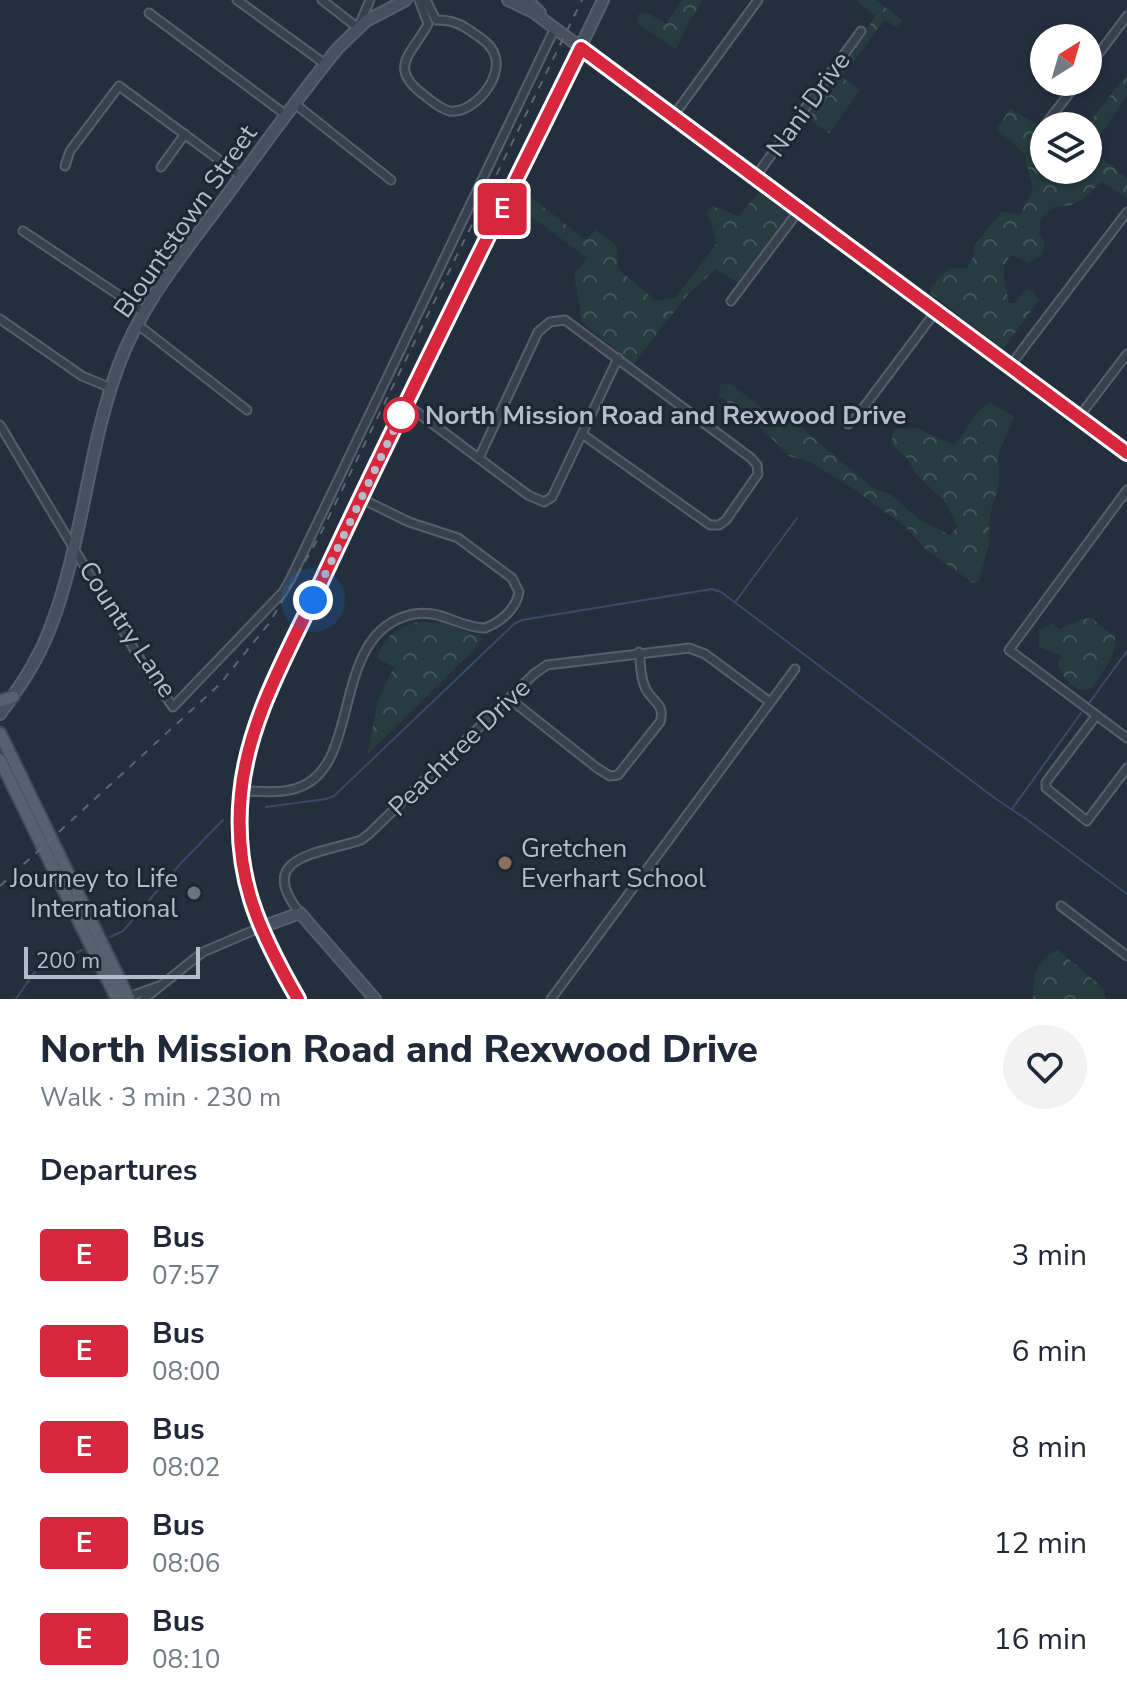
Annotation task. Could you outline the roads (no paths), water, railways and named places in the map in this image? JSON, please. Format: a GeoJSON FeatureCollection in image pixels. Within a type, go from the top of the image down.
{"type":"FeatureCollection","features":[{"type":"Feature","properties":{"kind":"main road"},"geometry":{"type":"LineString","coordinates":[[358,28],[378,13],[406,0]]}},
{"type":"Feature","properties":{"kind":"main road"},"geometry":{"type":"LineString","coordinates":[[508,0],[533,12],[674,115],[1127,453]]}},
{"type":"Feature","properties":{"kind":"main road"},"geometry":{"type":"LineString","coordinates":[[527,0],[555,28]]}},
{"type":"Feature","properties":{"kind":"main road"},"geometry":{"type":"LineString","coordinates":[[298,999],[259,928],[242,858],[239,830],[247,755],[258,720],[360,498],[603,0]]}},
{"type":"Feature","properties":{"kind":"main road","name":"Blountstown Street"},"geometry":{"type":"LineString","coordinates":[[0,714],[26,678],[50,630],[111,388],[137,324],[286,115],[325,64],[358,28]]}},
{"type":"Feature","properties":{"kind":"main road"},"geometry":{"type":"LineString","coordinates":[[0,701],[13,697]]}},
{"type":"Feature","properties":{"kind":"main road"},"geometry":{"type":"LineString","coordinates":[[0,733],[109,981],[124,998]]}},
{"type":"Feature","properties":{"kind":"main road"},"geometry":{"type":"LineString","coordinates":[[2,765],[74,911],[96,931],[124,998]]}},
{"type":"Feature","properties":{"kind":"main road"},"geometry":{"type":"LineString","coordinates":[[259,928],[300,913],[375,999]]}},
{"type":"Feature","properties":{"kind":"main road"},"geometry":{"type":"LineString","coordinates":[[107,999],[109,981]]}},
{"type":"Feature","properties":{"kind":"street"},"geometry":{"type":"LineString","coordinates":[[237,0],[325,64]]}},
{"type":"Feature","properties":{"kind":"street"},"geometry":{"type":"LineString","coordinates":[[322,0],[358,28]]}},
{"type":"Feature","properties":{"kind":"street","name":"Blountstown Street"},"geometry":{"type":"LineString","coordinates":[[358,28],[370,0]]}},
{"type":"Feature","properties":{"kind":"street"},"geometry":{"type":"LineString","coordinates":[[419,0],[429,16],[461,24],[489,44],[495,54],[497,66],[493,77],[469,107],[450,111],[414,88],[407,79],[406,58],[427,27],[429,16],[426,0]]}},
{"type":"Feature","properties":{"kind":"street"},"geometry":{"type":"LineString","coordinates":[[674,115],[758,0]]}},
{"type":"Feature","properties":{"kind":"street"},"geometry":{"type":"LineString","coordinates":[[149,13],[286,115]]}},
{"type":"Feature","properties":{"kind":"street"},"geometry":{"type":"LineString","coordinates":[[1102,49],[1127,16]]}},
{"type":"Feature","properties":{"kind":"street","name":"Country Lane"},"geometry":{"type":"LineString","coordinates":[[73,544],[143,664],[173,707],[283,592],[290,580],[555,28]]}},
{"type":"Feature","properties":{"kind":"street","name":"Nani Drive"},"geometry":{"type":"LineString","coordinates":[[756,176],[861,31]]}},
{"type":"Feature","properties":{"kind":"street"},"geometry":{"type":"LineString","coordinates":[[65,166],[70,151],[119,86],[241,176]]}},
{"type":"Feature","properties":{"kind":"street"},"geometry":{"type":"LineString","coordinates":[[1055,112],[1067,96]]}},
{"type":"Feature","properties":{"kind":"street"},"geometry":{"type":"LineString","coordinates":[[295,104],[391,180]]}},
{"type":"Feature","properties":{"kind":"street"},"geometry":{"type":"LineString","coordinates":[[161,167],[185,134]]}},
{"type":"Feature","properties":{"kind":"street"},"geometry":{"type":"LineString","coordinates":[[731,301],[800,209]]}},
{"type":"Feature","properties":{"kind":"street"},"geometry":{"type":"LineString","coordinates":[[1010,366],[1127,212]]}},
{"type":"Feature","properties":{"kind":"street"},"geometry":{"type":"LineString","coordinates":[[23,231],[144,312]]}},
{"type":"Feature","properties":{"kind":"street"},"geometry":{"type":"LineString","coordinates":[[848,424],[855,419],[936,311]]}},
{"type":"Feature","properties":{"kind":"street"},"geometry":{"type":"LineString","coordinates":[[0,319],[82,376],[111,388]]}},
{"type":"Feature","properties":{"kind":"street"},"geometry":{"type":"LineString","coordinates":[[479,458],[538,332],[546,324],[559,320],[575,325],[751,458],[759,470],[726,520],[714,526],[704,523],[582,434]]}},
{"type":"Feature","properties":{"kind":"street"},"geometry":{"type":"LineString","coordinates":[[137,324],[247,410]]}},
{"type":"Feature","properties":{"kind":"street"},"geometry":{"type":"LineString","coordinates":[[1079,417],[1127,354]]}},
{"type":"Feature","properties":{"kind":"street"},"geometry":{"type":"LineString","coordinates":[[406,404],[528,495],[544,502],[552,497],[618,358]]}},
{"type":"Feature","properties":{"kind":"street"},"geometry":{"type":"LineString","coordinates":[[0,425],[73,544]]}},
{"type":"Feature","properties":{"kind":"street"},"geometry":{"type":"LineString","coordinates":[[1127,490],[1009,650],[1127,738]]}},
{"type":"Feature","properties":{"kind":"street"},"geometry":{"type":"LineString","coordinates":[[241,791],[274,792],[297,788],[322,771],[333,754],[346,702],[363,658],[377,636],[392,623],[428,613],[485,628],[497,622],[517,602],[519,592],[512,578],[458,538],[409,522],[360,498]]}},
{"type":"Feature","properties":{"kind":"street","name":"Peachtree Drive"},"geometry":{"type":"LineString","coordinates":[[300,913],[283,889],[283,876],[290,865],[361,840],[369,834],[547,665],[679,647],[697,649],[770,702]]}},
{"type":"Feature","properties":{"kind":"street"},"geometry":{"type":"LineString","coordinates":[[510,699],[597,768],[610,776],[618,775],[660,722],[663,713],[645,687],[639,652]]}},
{"type":"Feature","properties":{"kind":"street"},"geometry":{"type":"LineString","coordinates":[[551,999],[795,669]]}},
{"type":"Feature","properties":{"kind":"street"},"geometry":{"type":"LineString","coordinates":[[1096,716],[1046,782],[1046,788],[1087,821],[1127,768]]}},
{"type":"Feature","properties":{"kind":"street"},"geometry":{"type":"LineString","coordinates":[[1061,906],[1127,956]]}},
{"type":"Feature","properties":{"kind":"street"},"geometry":{"type":"LineString","coordinates":[[144,999],[203,952],[259,928]]}},
{"type":"Feature","properties":{"kind":"street"},"geometry":{"type":"LineString","coordinates":[[124,998],[161,986]]}},
{"type":"Feature","properties":{"kind":"waterway"},"geometry":{"type":"LineString","coordinates":[[736,601],[797,518]]}},
{"type":"Feature","properties":{"kind":"waterway"},"geometry":{"type":"LineString","coordinates":[[266,807],[334,796],[514,624],[522,620],[712,589],[721,592],[1127,894]]}},
{"type":"Feature","properties":{"kind":"waterway"},"geometry":{"type":"LineString","coordinates":[[1089,703],[1127,651]]}},
{"type":"Feature","properties":{"kind":"waterway"},"geometry":{"type":"LineString","coordinates":[[1012,809],[1081,713]]}},
{"type":"Feature","properties":{"kind":"waterway"},"geometry":{"type":"LineString","coordinates":[[110,937],[123,931],[181,863],[223,820]]}},
{"type":"Feature","properties":{"kind":"waterway"},"geometry":{"type":"LineString","coordinates":[[16,999],[33,974],[82,950]]}},
{"type":"Feature","properties":{"kind":"railway"},"geometry":{"type":"LineString","coordinates":[[0,886],[220,684],[270,622],[319,537],[582,0]]}},
{"type":"Feature","properties":{"kind":"place","name":"North Mission Road and Rexwood Drive"},"geometry":{"type":"Point","coordinates":[401,415]}},
{"type":"Feature","properties":{"kind":"place","name":"Gretchen Everhart School"},"geometry":{"type":"Point","coordinates":[505,863]}},
{"type":"Feature","properties":{"kind":"place","name":"Journey to Life International"},"geometry":{"type":"Point","coordinates":[194,893]}}]}
